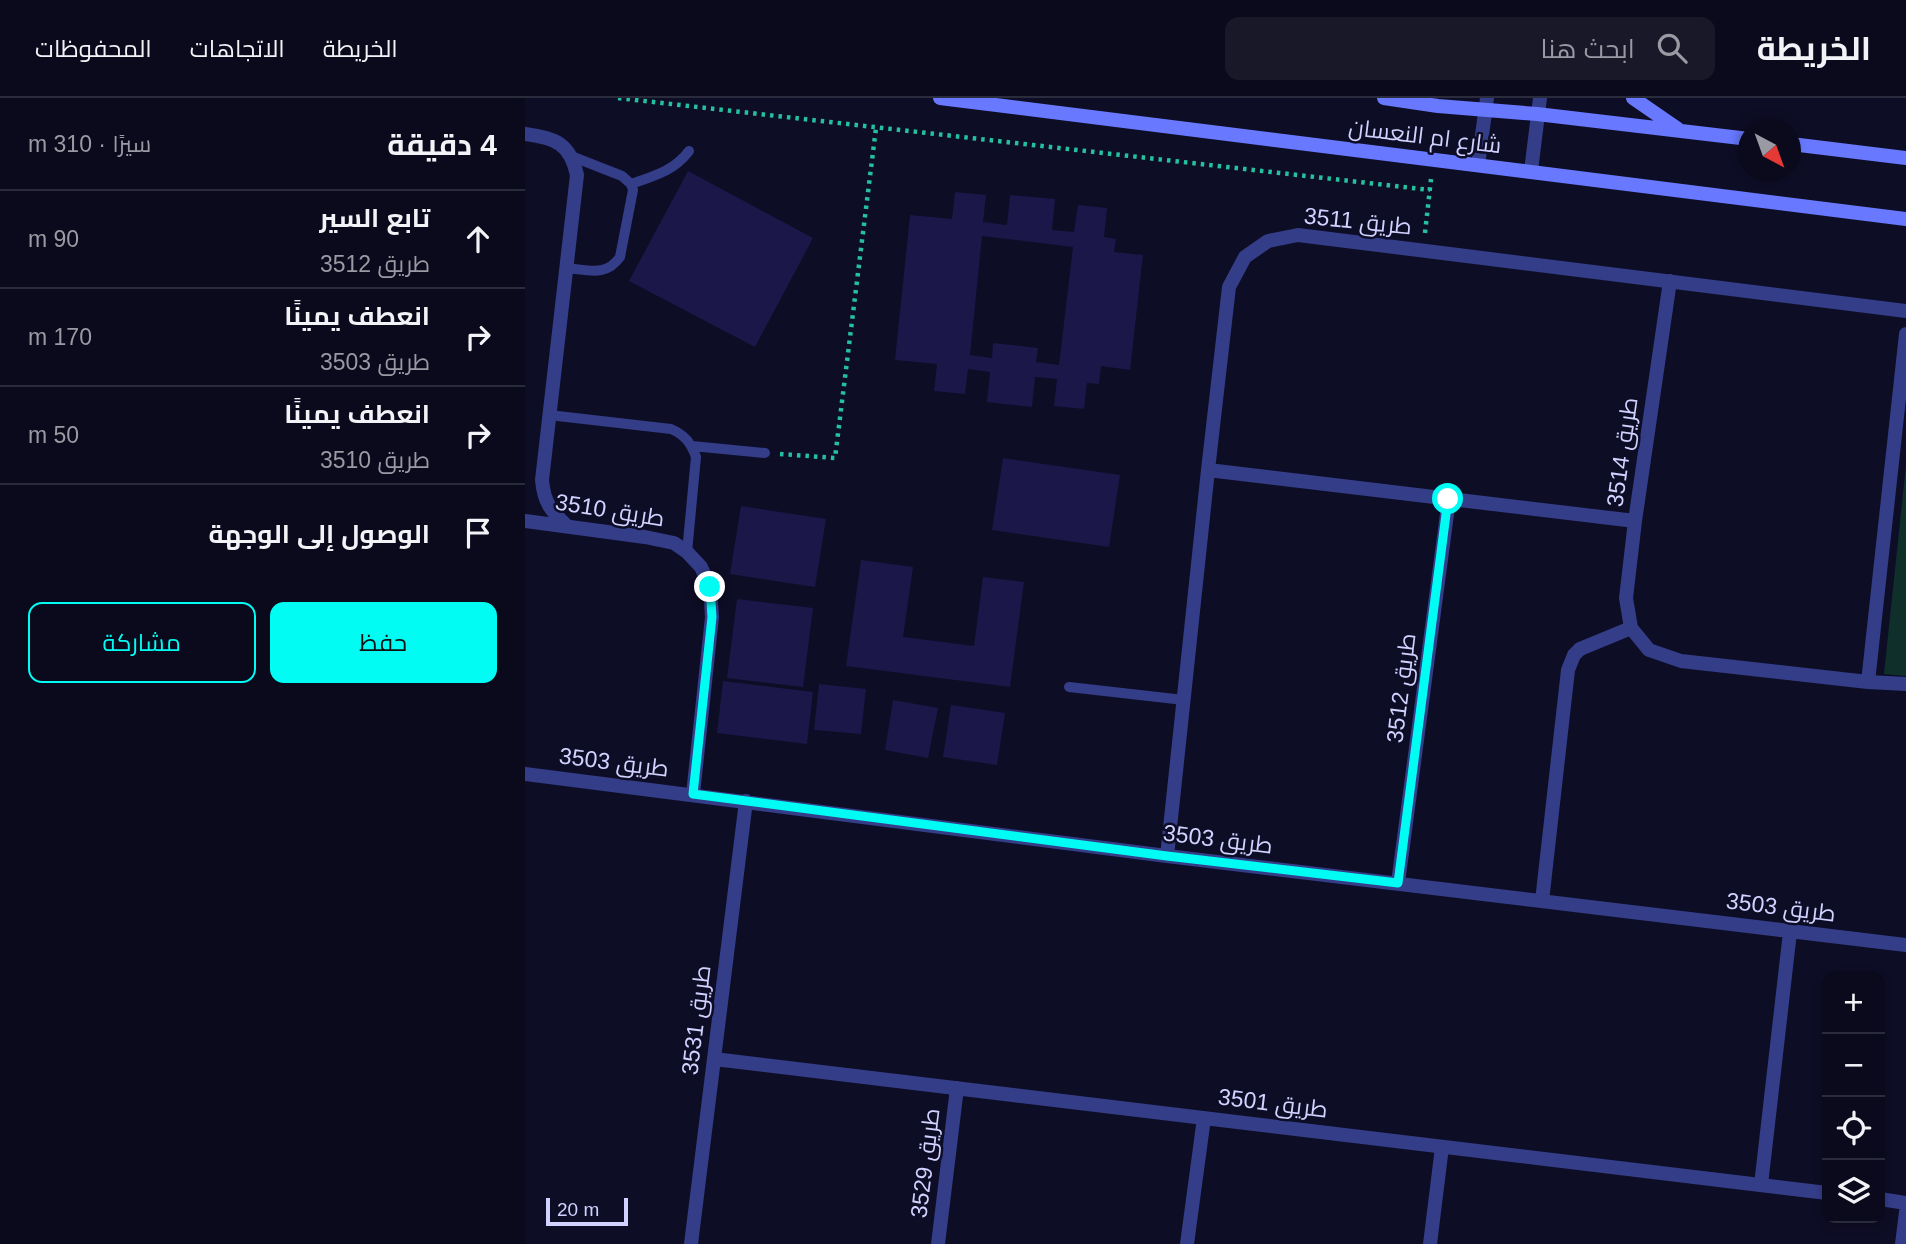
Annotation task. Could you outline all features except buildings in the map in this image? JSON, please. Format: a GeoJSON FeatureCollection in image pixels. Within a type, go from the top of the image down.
{"type":"FeatureCollection","features":[{"type":"Feature","properties":{"kind":"main road","name":"شارع ام النعسان"},"geometry":{"type":"LineString","coordinates":[[940,98],[1906,219]]}},
{"type":"Feature","properties":{"kind":"main road","name":"شارع ام النعسان"},"geometry":{"type":"LineString","coordinates":[[1384,98],[1439,106],[1487,104],[1538,114],[1738,138]]}},
{"type":"Feature","properties":{"kind":"main road"},"geometry":{"type":"LineString","coordinates":[[1633,98],[1682,131]]}},
{"type":"Feature","properties":{"kind":"main road"},"geometry":{"type":"LineString","coordinates":[[1801,145],[1906,158]]}},
{"type":"Feature","properties":{"kind":"street"},"geometry":{"type":"LineString","coordinates":[[1531,171],[1540,98]]}},
{"type":"Feature","properties":{"kind":"street"},"geometry":{"type":"LineString","coordinates":[[1478,165],[1487,104]]}},
{"type":"Feature","properties":{"kind":"street"},"geometry":{"type":"LineString","coordinates":[[525,134],[554,139],[563,146],[571,156],[577,175],[542,480],[546,503],[567,526]]}},
{"type":"Feature","properties":{"kind":"street","name":"طريق 3511"},"geometry":{"type":"LineString","coordinates":[[1167,856],[1229,287],[1245,257],[1268,241],[1298,235],[1906,311]]}},
{"type":"Feature","properties":{"kind":"street","name":"طريق 3514"},"geometry":{"type":"LineString","coordinates":[[1631,628],[1626,597],[1670,281]]}},
{"type":"Feature","properties":{"kind":"street"},"geometry":{"type":"LineString","coordinates":[[1868,682],[1906,334]]}},
{"type":"Feature","properties":{"kind":"street"},"geometry":{"type":"LineString","coordinates":[[1207,470],[1635,521]]}},
{"type":"Feature","properties":{"kind":"street","name":"طريق 3512"},"geometry":{"type":"LineString","coordinates":[[1398,883],[1448,499]]}},
{"type":"Feature","properties":{"kind":"street","name":"طريق 3510"},"geometry":{"type":"LineString","coordinates":[[525,521],[674,543],[687,551],[701,567],[710,587],[712,617],[693,794]]}},
{"type":"Feature","properties":{"kind":"street"},"geometry":{"type":"LineString","coordinates":[[1542,901],[1568,670],[1574,655],[1580,649],[1631,628],[1649,650],[1681,661],[1906,684]]}},
{"type":"Feature","properties":{"kind":"street","name":"طريق 3503"},"geometry":{"type":"LineString","coordinates":[[525,774],[1167,856],[1906,945]]}},
{"type":"Feature","properties":{"kind":"street","name":"طريق 3531"},"geometry":{"type":"LineString","coordinates":[[691,1244],[746,801]]}},
{"type":"Feature","properties":{"kind":"street"},"geometry":{"type":"LineString","coordinates":[[1761,1185],[1790,932]]}},
{"type":"Feature","properties":{"kind":"street","name":"طريق 3501"},"geometry":{"type":"LineString","coordinates":[[714,1059],[1822,1192]]}},
{"type":"Feature","properties":{"kind":"street","name":"طريق 3529"},"geometry":{"type":"LineString","coordinates":[[938,1244],[957,1088]]}},
{"type":"Feature","properties":{"kind":"street"},"geometry":{"type":"LineString","coordinates":[[1187,1244],[1204,1118]]}},
{"type":"Feature","properties":{"kind":"street"},"geometry":{"type":"LineString","coordinates":[[1430,1244],[1442,1146]]}},
{"type":"Feature","properties":{"kind":"street"},"geometry":{"type":"LineString","coordinates":[[1885,1200],[1906,1203]]}},
{"type":"Feature","properties":{"kind":"street"},"geometry":{"type":"LineString","coordinates":[[1902,1244],[1906,1212]]}},
{"type":"Feature","properties":{"kind":"lane"},"geometry":{"type":"LineString","coordinates":[[631,184],[671,169],[689,151]]}},
{"type":"Feature","properties":{"kind":"lane"},"geometry":{"type":"LineString","coordinates":[[566,268],[604,271],[615,263],[620,257],[633,190],[631,184],[622,176],[571,156]]}},
{"type":"Feature","properties":{"kind":"lane"},"geometry":{"type":"LineString","coordinates":[[549,415],[671,429],[685,437],[696,457],[687,551]]}},
{"type":"Feature","properties":{"kind":"lane"},"geometry":{"type":"LineString","coordinates":[[692,446],[765,453]]}},
{"type":"Feature","properties":{"kind":"lane"},"geometry":{"type":"LineString","coordinates":[[1069,687],[1184,700]]}},
{"type":"Feature","properties":{"kind":"path"},"geometry":{"type":"LineString","coordinates":[[618,98],[1430,190]]}},
{"type":"Feature","properties":{"kind":"path"},"geometry":{"type":"LineString","coordinates":[[765,453],[835,458],[876,128]]}},
{"type":"Feature","properties":{"kind":"path"},"geometry":{"type":"LineString","coordinates":[[1423,251],[1433,160]]}},
{"type":"Feature","properties":{"kind":"green space"},"geometry":{"type":"Polygon","coordinates":[[[1906,465],[1906,676],[1884,674],[1906,465]]]}},
{"type":"Feature","properties":{"kind":"route"},"geometry":{"type":"LineString","coordinates":[[710,587],[712,617],[693,794],[1167,856],[1398,883],[1448,499]]}}]}
